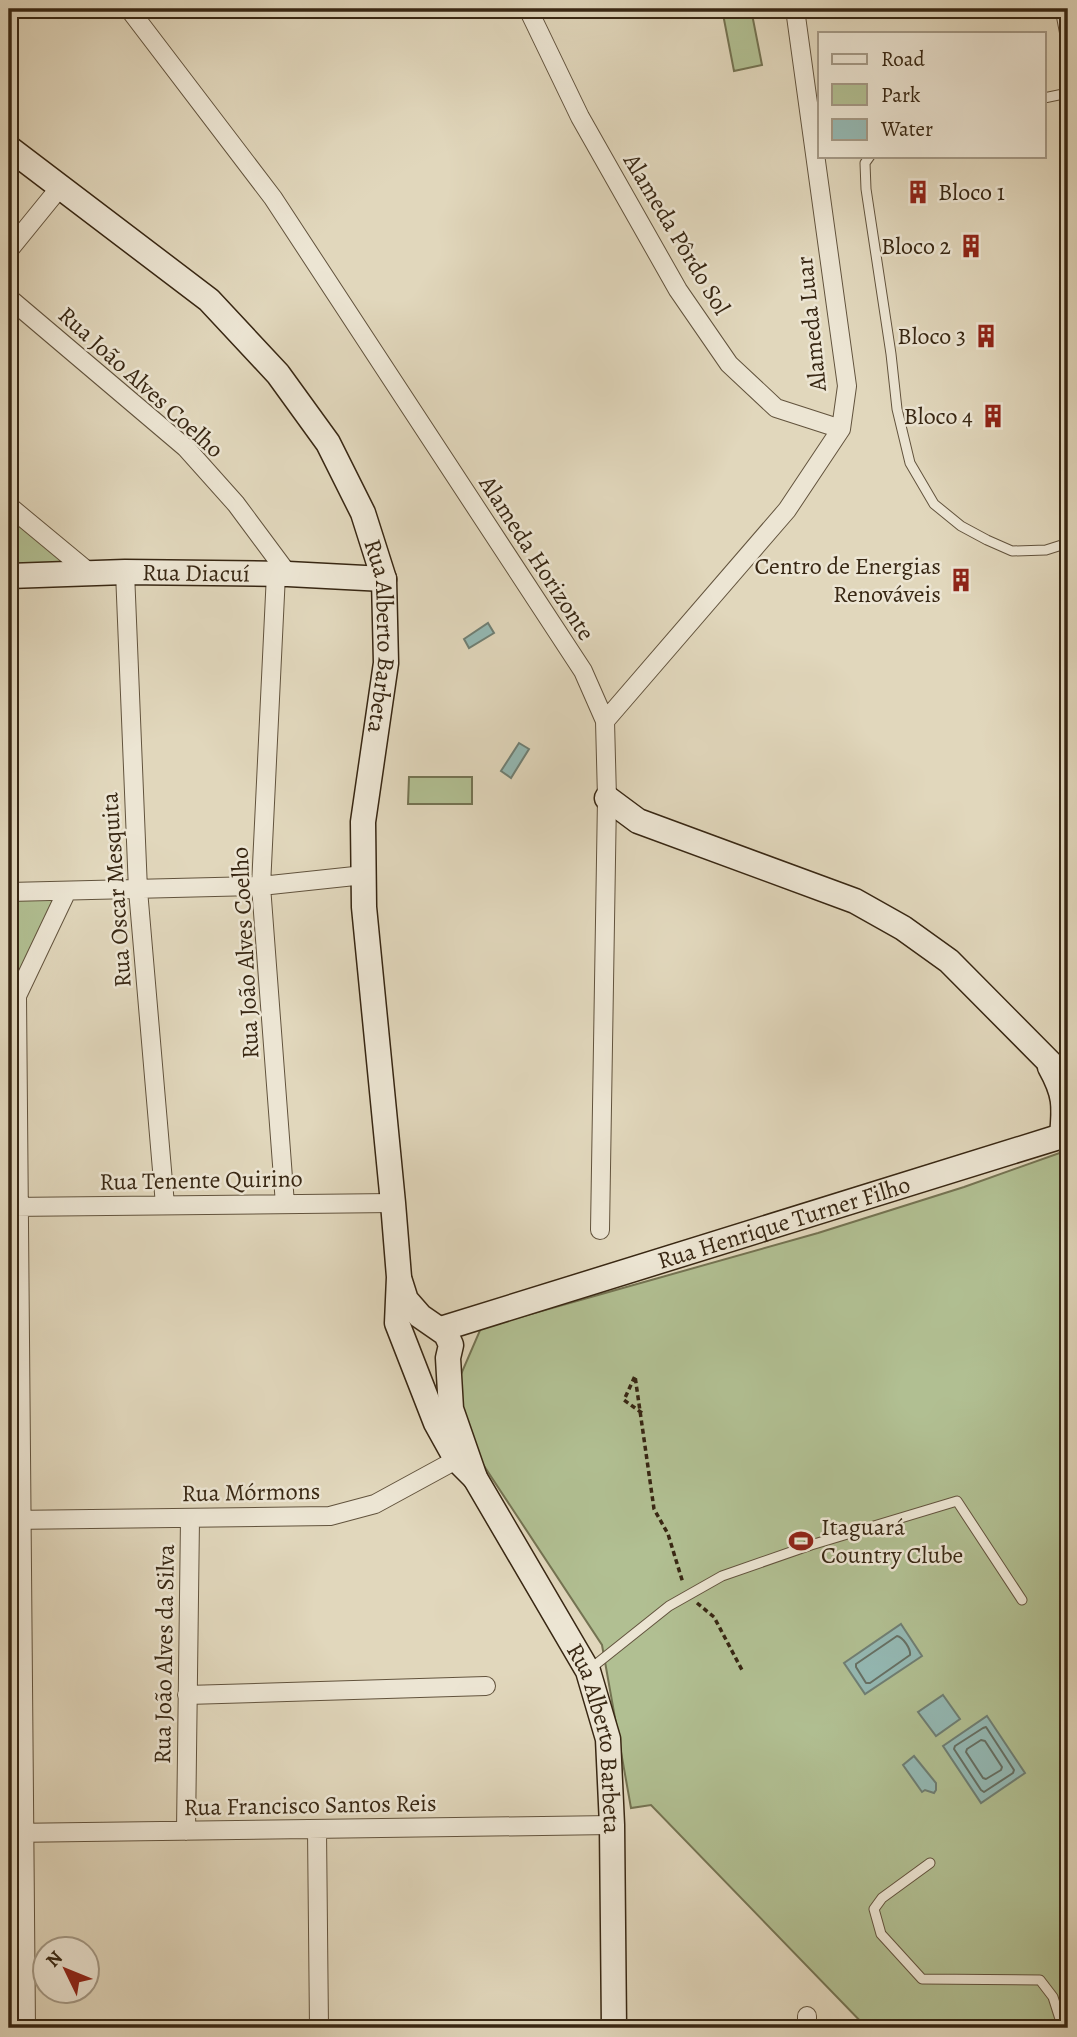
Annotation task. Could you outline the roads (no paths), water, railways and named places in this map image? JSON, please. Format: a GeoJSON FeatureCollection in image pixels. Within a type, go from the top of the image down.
{"type":"FeatureCollection","features":[{"type":"Feature","properties":{"kind":"main road","name":"Rua Alberto Barbeta"},"geometry":{"type":"LineString","coordinates":[[9,148],[209,300],[278,374],[328,443],[363,513],[384,579],[386,663],[363,822],[364,907],[399,1277]]}},
{"type":"Feature","properties":{"kind":"main road","name":"Rua Diacuí"},"geometry":{"type":"LineString","coordinates":[[9,576],[125,572],[282,574],[384,579]]}},
{"type":"Feature","properties":{"kind":"main road"},"geometry":{"type":"LineString","coordinates":[[607,798],[638,821],[855,901],[903,928],[949,961],[1057,1065],[1068,1081]]}},
{"type":"Feature","properties":{"kind":"main road"},"geometry":{"type":"LineString","coordinates":[[1057,1065],[1065,1108],[1066,1135]]}},
{"type":"Feature","properties":{"kind":"main road","name":"Rua Henrique Turner Filho"},"geometry":{"type":"LineString","coordinates":[[507,1310],[1066,1135]]}},
{"type":"Feature","properties":{"kind":"main road"},"geometry":{"type":"LineString","coordinates":[[399,1277],[406,1300],[420,1317],[446,1334],[451,1345],[451,1409],[462,1456]]}},
{"type":"Feature","properties":{"kind":"main road"},"geometry":{"type":"LineString","coordinates":[[399,1277],[397,1323],[436,1423],[462,1456]]}},
{"type":"Feature","properties":{"kind":"main road"},"geometry":{"type":"LineString","coordinates":[[411,1357],[411,1336],[423,1327],[440,1329],[507,1310]]}},
{"type":"Feature","properties":{"kind":"main road"},"geometry":{"type":"LineString","coordinates":[[411,1357],[428,1369],[439,1367],[468,1336],[507,1310]]}},
{"type":"Feature","properties":{"kind":"main road","name":"Rua Alberto Barbeta"},"geometry":{"type":"LineString","coordinates":[[462,1456],[588,1671],[608,1739],[612,1825],[614,2028]]}},
{"type":"Feature","properties":{"kind":"street","name":"Alameda Horizonte"},"geometry":{"type":"LineString","coordinates":[[129,9],[273,198],[583,671],[605,721],[607,798],[600,1230]]}},
{"type":"Feature","properties":{"kind":"street","name":"Alameda Pôrdo Sol"},"geometry":{"type":"LineString","coordinates":[[528,9],[580,117],[678,290],[729,364],[776,408],[841,429]]}},
{"type":"Feature","properties":{"kind":"street","name":"Alameda Luar"},"geometry":{"type":"LineString","coordinates":[[605,721],[788,510],[841,429],[847,386],[795,9]]}},
{"type":"Feature","properties":{"kind":"street"},"geometry":{"type":"LineString","coordinates":[[9,250],[61,186]]}},
{"type":"Feature","properties":{"kind":"street","name":"Rua João Alves Coelho"},"geometry":{"type":"LineString","coordinates":[[9,298],[186,448],[236,504],[282,574],[261,886],[285,1204]]}},
{"type":"Feature","properties":{"kind":"street"},"geometry":{"type":"LineString","coordinates":[[9,506],[91,574]]}},
{"type":"Feature","properties":{"kind":"street","name":"Rua Oscar Mesquita"},"geometry":{"type":"LineString","coordinates":[[125,572],[138,890],[165,1205]]}},
{"type":"Feature","properties":{"kind":"street"},"geometry":{"type":"LineString","coordinates":[[9,892],[261,886],[364,875]]}},
{"type":"Feature","properties":{"kind":"street"},"geometry":{"type":"LineString","coordinates":[[26,2028],[17,1989],[13,988],[67,891]]}},
{"type":"Feature","properties":{"kind":"street","name":"Rua Tenente Quirino"},"geometry":{"type":"LineString","coordinates":[[14,1207],[393,1203]]}},
{"type":"Feature","properties":{"kind":"street","name":"Rua Mórmons"},"geometry":{"type":"LineString","coordinates":[[15,1520],[330,1516],[375,1504],[462,1456]]}},
{"type":"Feature","properties":{"kind":"street","name":"Rua João Alves da Silva"},"geometry":{"type":"LineString","coordinates":[[186,1831],[190,1519]]}},
{"type":"Feature","properties":{"kind":"street"},"geometry":{"type":"LineString","coordinates":[[187,1695],[486,1686]]}},
{"type":"Feature","properties":{"kind":"street","name":"Rua Francisco Santos Reis"},"geometry":{"type":"LineString","coordinates":[[16,1833],[612,1825]]}},
{"type":"Feature","properties":{"kind":"street"},"geometry":{"type":"LineString","coordinates":[[317,1830],[319,2028]]}},
{"type":"Feature","properties":{"kind":"lane"},"geometry":{"type":"LineString","coordinates":[[1060,9],[1068,51]]}},
{"type":"Feature","properties":{"kind":"lane"},"geometry":{"type":"LineString","coordinates":[[1046,98],[1068,93]]}},
{"type":"Feature","properties":{"kind":"lane"},"geometry":{"type":"LineString","coordinates":[[869,158],[865,163],[866,189],[897,408],[910,463],[934,504],[961,526],[987,540],[1012,551],[1046,550],[1068,544]]}},
{"type":"Feature","properties":{"kind":"lane"},"geometry":{"type":"LineString","coordinates":[[588,1671],[669,1606],[722,1576],[798,1549],[957,1501],[1022,1600]]}},
{"type":"Feature","properties":{"kind":"lane"},"geometry":{"type":"LineString","coordinates":[[930,1863],[882,1898],[874,1909],[881,1934],[922,1979],[1040,1980],[1053,1997],[1060,2019],[1068,2025]]}},
{"type":"Feature","properties":{"kind":"water"},"geometry":{"type":"Polygon","coordinates":[[[488,623],[494,633],[469,648],[464,639],[488,623]]]}},
{"type":"Feature","properties":{"kind":"water"},"geometry":{"type":"Polygon","coordinates":[[[519,743],[529,749],[511,778],[501,771],[519,743]]]}},
{"type":"Feature","properties":{"kind":"water"},"geometry":{"type":"Polygon","coordinates":[[[901,1624],[922,1656],[865,1694],[844,1663],[901,1624]]]}},
{"type":"Feature","properties":{"kind":"water"},"geometry":{"type":"Polygon","coordinates":[[[943,1695],[960,1719],[936,1736],[918,1712],[943,1695]]]}},
{"type":"Feature","properties":{"kind":"water"},"geometry":{"type":"Polygon","coordinates":[[[987,1716],[1025,1773],[981,1803],[943,1746],[987,1716]]]}},
{"type":"Feature","properties":{"kind":"water"},"geometry":{"type":"Polygon","coordinates":[[[914,1756],[936,1783],[934,1793],[925,1790],[922,1792],[903,1765],[914,1756]]]}},
{"type":"Feature","properties":{"kind":"place","name":"Bloco 1"},"geometry":{"type":"Point","coordinates":[918,192]}},
{"type":"Feature","properties":{"kind":"place","name":"Bloco 2"},"geometry":{"type":"Point","coordinates":[971,246]}},
{"type":"Feature","properties":{"kind":"place","name":"Bloco 3"},"geometry":{"type":"Point","coordinates":[986,336]}},
{"type":"Feature","properties":{"kind":"place","name":"Bloco 4"},"geometry":{"type":"Point","coordinates":[993,416]}},
{"type":"Feature","properties":{"kind":"place","name":"Centro de Energias Renováveis"},"geometry":{"type":"Point","coordinates":[961,580]}},
{"type":"Feature","properties":{"kind":"place","name":"Itaguará Country Clube"},"geometry":{"type":"Point","coordinates":[801,1541]}}]}
